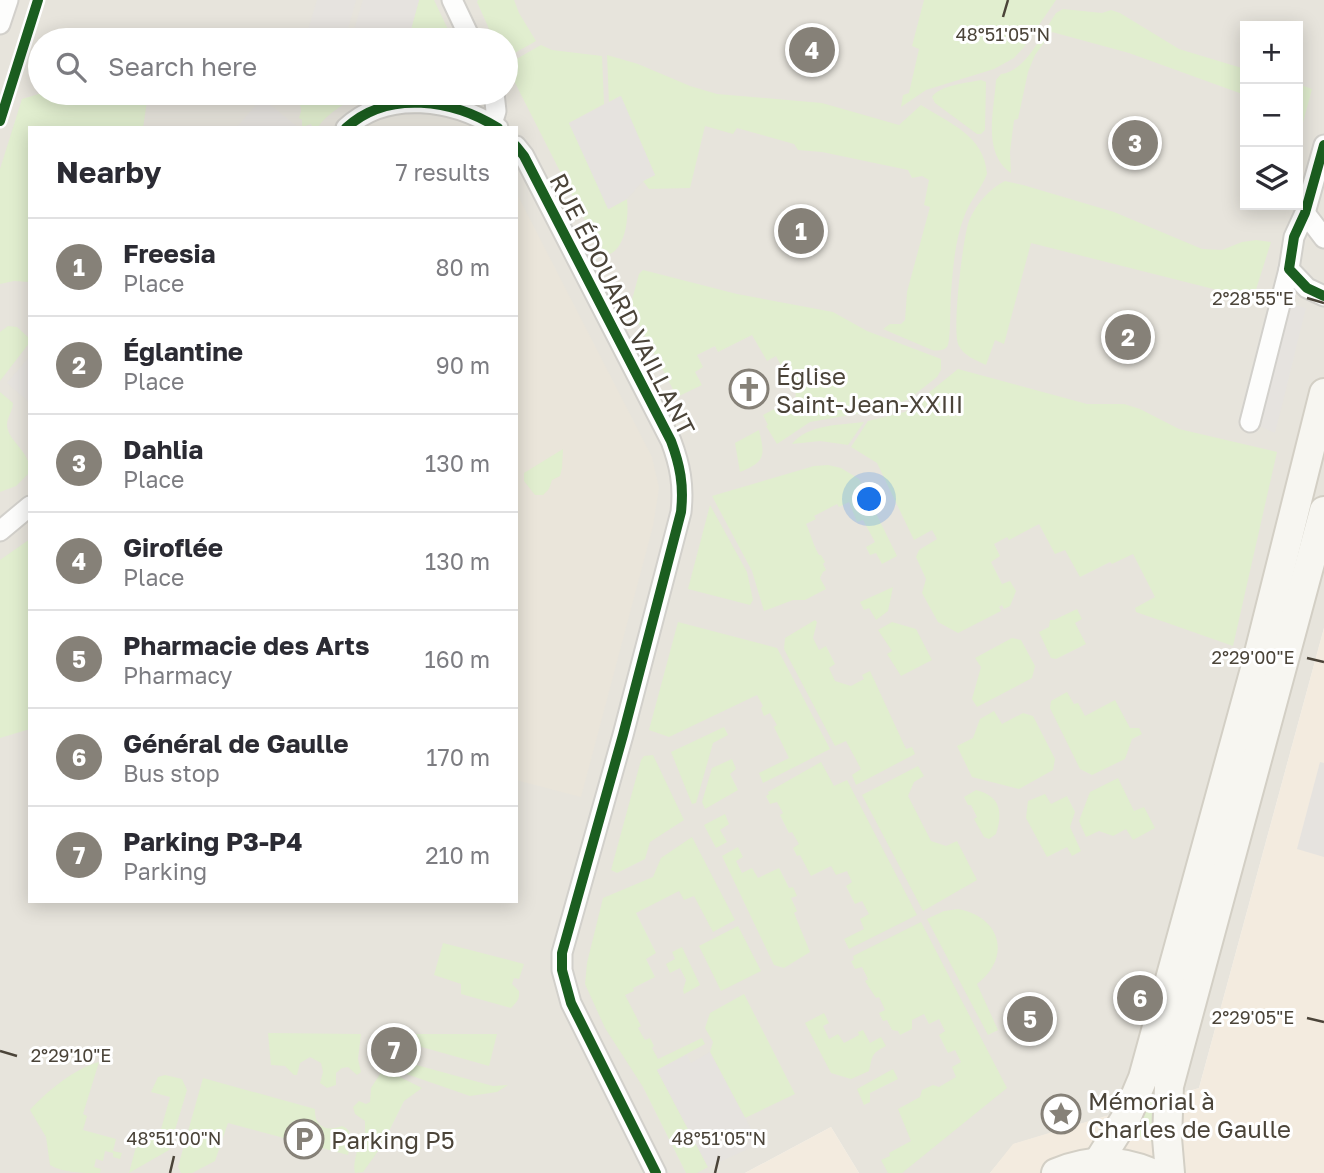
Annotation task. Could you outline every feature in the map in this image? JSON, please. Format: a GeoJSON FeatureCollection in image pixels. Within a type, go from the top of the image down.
{"type":"FeatureCollection","features":[{"type":"Feature","properties":{"kind":"main road"},"geometry":{"type":"LineString","coordinates":[[1098,1162],[1127,1116],[1143,1079],[1255,669],[1324,393]]}},
{"type":"Feature","properties":{"kind":"main road"},"geometry":{"type":"LineString","coordinates":[[1170,1173],[1167,1138],[1169,1086],[1324,511]]}},
{"type":"Feature","properties":{"kind":"main road"},"geometry":{"type":"LineString","coordinates":[[1056,1173],[1082,1164],[1098,1162],[1118,1163],[1152,1173]]}},
{"type":"Feature","properties":{"kind":"street"},"geometry":{"type":"LineString","coordinates":[[0,24],[8,0]]}},
{"type":"Feature","properties":{"kind":"street"},"geometry":{"type":"LineString","coordinates":[[452,0],[465,28]]}},
{"type":"Feature","properties":{"kind":"street"},"geometry":{"type":"LineString","coordinates":[[348,126],[361,116],[388,105]]}},
{"type":"Feature","properties":{"kind":"street"},"geometry":{"type":"LineString","coordinates":[[435,105],[477,116],[495,126],[495,105]]}},
{"type":"Feature","properties":{"kind":"street"},"geometry":{"type":"LineString","coordinates":[[1250,422],[1289,269],[1294,237],[1305,213],[1324,145]]}},
{"type":"Feature","properties":{"kind":"street","name":"RUE ÉDOUARD VAILLANT"},"geometry":{"type":"LineString","coordinates":[[520,151],[671,441],[679,463],[684,491],[660,596],[562,953],[562,970],[571,1003],[656,1173]]}},
{"type":"Feature","properties":{"kind":"street"},"geometry":{"type":"LineString","coordinates":[[1305,213],[1324,238]]}},
{"type":"Feature","properties":{"kind":"street"},"geometry":{"type":"LineString","coordinates":[[1289,269],[1307,288],[1324,296]]}},
{"type":"Feature","properties":{"kind":"street"},"geometry":{"type":"LineString","coordinates":[[0,531],[28,508]]}},
{"type":"Feature","properties":{"kind":"shaded area"},"geometry":{"type":"Polygon","coordinates":[[[0,0],[1324,0],[1324,628],[1199,1088],[1014,1144],[990,1173],[859,1173],[831,1127],[745,1173],[0,1173],[0,0]]]}},
{"type":"Feature","properties":{"kind":"shaded area"},"geometry":{"type":"Polygon","coordinates":[[[317,0],[356,0],[348,28],[309,28],[317,0]]]}},
{"type":"Feature","properties":{"kind":"shaded area"},"geometry":{"type":"Polygon","coordinates":[[[363,0],[419,0],[411,28],[355,28],[363,0]]]}},
{"type":"Feature","properties":{"kind":"shaded area"},"geometry":{"type":"Polygon","coordinates":[[[621,96],[655,175],[643,181],[627,199],[608,209],[569,123],[621,96]]]}},
{"type":"Feature","properties":{"kind":"shaded area"},"geometry":{"type":"Polygon","coordinates":[[[256,105],[271,105],[297,126],[238,126],[256,105]]]}},
{"type":"Feature","properties":{"kind":"shaded area"},"geometry":{"type":"Polygon","coordinates":[[[518,196],[652,457],[659,488],[653,526],[581,797],[518,781],[518,196]]]}},
{"type":"Feature","properties":{"kind":"shaded area"},"geometry":{"type":"Polygon","coordinates":[[[1286,303],[1306,308],[1275,433],[1250,422],[1286,303]]]}},
{"type":"Feature","properties":{"kind":"shaded area"},"geometry":{"type":"Polygon","coordinates":[[[28,358],[28,401],[7,383],[28,358]]]}},
{"type":"Feature","properties":{"kind":"shaded area"},"geometry":{"type":"Polygon","coordinates":[[[1324,628],[1324,1173],[990,1173],[1013,1144],[1199,1088],[1324,628]]]}},
{"type":"Feature","properties":{"kind":"shaded area"},"geometry":{"type":"Polygon","coordinates":[[[1320,762],[1324,763],[1324,857],[1297,849],[1320,762]]]}},
{"type":"Feature","properties":{"kind":"shaded area"},"geometry":{"type":"Polygon","coordinates":[[[710,1052],[759,1144],[708,1167],[657,1070],[687,1055],[691,1063],[710,1052]]]}},
{"type":"Feature","properties":{"kind":"shaded area"},"geometry":{"type":"Polygon","coordinates":[[[831,1127],[859,1173],[745,1173],[831,1127]]]}},
{"type":"Feature","properties":{"kind":"green space"},"geometry":{"type":"Polygon","coordinates":[[[419,0],[434,0],[447,28],[411,28],[419,0]]]}},
{"type":"Feature","properties":{"kind":"green space"},"geometry":{"type":"Polygon","coordinates":[[[514,0],[536,41],[518,51],[518,28],[489,28],[477,2],[514,0]]]}},
{"type":"Feature","properties":{"kind":"green space"},"geometry":{"type":"Polygon","coordinates":[[[924,0],[1056,0],[1014,58],[994,69],[926,90],[901,107],[903,95],[909,93],[919,49],[912,46],[924,0]]]}},
{"type":"Feature","properties":{"kind":"green space"},"geometry":{"type":"Polygon","coordinates":[[[1063,9],[1102,13],[1111,10],[1120,13],[1179,49],[1240,67],[1240,93],[1129,53],[1052,32],[1035,55],[1028,72],[1018,119],[1014,120],[1010,152],[1011,173],[1002,165],[993,143],[992,118],[996,80],[1001,74],[1019,66],[1040,40],[1056,13],[1063,9]]]}},
{"type":"Feature","properties":{"kind":"green space"},"geometry":{"type":"Polygon","coordinates":[[[541,45],[552,50],[602,56],[604,104],[569,123],[609,209],[627,199],[624,233],[617,249],[611,254],[603,256],[518,89],[518,58],[541,45]]]}},
{"type":"Feature","properties":{"kind":"green space"},"geometry":{"type":"Polygon","coordinates":[[[607,55],[717,94],[822,103],[899,125],[921,105],[964,132],[980,149],[987,174],[966,211],[958,235],[947,347],[932,350],[883,329],[890,324],[901,324],[905,320],[907,292],[930,207],[924,205],[929,180],[922,176],[912,178],[908,170],[822,152],[798,150],[794,144],[737,128],[733,134],[705,126],[690,188],[649,189],[643,181],[655,175],[620,96],[609,102],[607,55]]]}},
{"type":"Feature","properties":{"kind":"green space"},"geometry":{"type":"Polygon","coordinates":[[[981,80],[986,82],[985,130],[977,134],[935,103],[932,97],[947,87],[981,80]]]}},
{"type":"Feature","properties":{"kind":"green space"},"geometry":{"type":"Polygon","coordinates":[[[1303,86],[1312,89],[1303,122],[1303,86]]]}},
{"type":"Feature","properties":{"kind":"green space"},"geometry":{"type":"Polygon","coordinates":[[[28,97],[28,105],[146,105],[143,126],[28,126],[28,282],[0,284],[0,169],[22,99],[28,97]]]}},
{"type":"Feature","properties":{"kind":"green space"},"geometry":{"type":"Polygon","coordinates":[[[300,105],[343,105],[319,126],[302,126],[302,120],[299,118],[300,105]]]}},
{"type":"Feature","properties":{"kind":"green space"},"geometry":{"type":"Polygon","coordinates":[[[1005,181],[1114,212],[1202,249],[1222,250],[1256,240],[1271,242],[1253,299],[1031,243],[1004,344],[995,340],[986,365],[967,355],[959,346],[956,324],[959,285],[969,221],[988,193],[1005,181]]]}},
{"type":"Feature","properties":{"kind":"green space"},"geometry":{"type":"Polygon","coordinates":[[[643,270],[737,294],[833,312],[867,331],[941,359],[941,370],[937,377],[909,399],[885,409],[810,422],[777,444],[763,415],[795,398],[796,394],[776,356],[767,361],[752,335],[718,352],[715,346],[697,355],[703,367],[695,372],[702,385],[677,397],[630,307],[639,274],[643,270]]]}},
{"type":"Feature","properties":{"kind":"green space"},"geometry":{"type":"Polygon","coordinates":[[[8,326],[17,327],[28,337],[28,345],[0,381],[0,332],[8,326]]]}},
{"type":"Feature","properties":{"kind":"green space"},"geometry":{"type":"Polygon","coordinates":[[[958,369],[1087,404],[1124,404],[1179,429],[1277,452],[1233,646],[1136,612],[1135,608],[1155,597],[1133,554],[1080,577],[1065,550],[1055,554],[1039,524],[1009,540],[1007,537],[994,544],[1000,556],[991,562],[1002,584],[1010,581],[1016,591],[1010,606],[1004,609],[1002,605],[999,607],[1001,611],[958,633],[938,622],[922,593],[926,579],[916,557],[919,550],[937,539],[932,530],[914,540],[877,463],[851,447],[868,421],[905,412],[958,369]]]}},
{"type":"Feature","properties":{"kind":"green space"},"geometry":{"type":"Polygon","coordinates":[[[0,392],[13,403],[7,422],[8,431],[27,458],[28,474],[16,486],[0,492],[0,392]]]}},
{"type":"Feature","properties":{"kind":"green space"},"geometry":{"type":"Polygon","coordinates":[[[864,422],[848,445],[820,441],[792,444],[815,429],[864,422]]]}},
{"type":"Feature","properties":{"kind":"green space"},"geometry":{"type":"Polygon","coordinates":[[[759,430],[762,457],[740,472],[735,443],[759,430]]]}},
{"type":"Feature","properties":{"kind":"green space"},"geometry":{"type":"Polygon","coordinates":[[[563,449],[560,476],[552,480],[543,495],[535,495],[524,481],[524,473],[563,449]]]}},
{"type":"Feature","properties":{"kind":"green space"},"geometry":{"type":"Polygon","coordinates":[[[814,466],[841,468],[859,479],[897,556],[882,564],[876,553],[870,555],[866,547],[875,542],[863,520],[857,522],[849,502],[839,507],[837,504],[814,516],[816,519],[806,524],[819,555],[825,562],[823,564],[826,570],[820,578],[826,589],[805,600],[793,600],[764,611],[752,571],[712,496],[814,466]]]}},
{"type":"Feature","properties":{"kind":"green space"},"geometry":{"type":"Polygon","coordinates":[[[710,505],[747,572],[753,600],[750,605],[688,589],[710,505]]]}},
{"type":"Feature","properties":{"kind":"green space"},"geometry":{"type":"Polygon","coordinates":[[[28,540],[28,730],[0,738],[0,560],[28,540]]]}},
{"type":"Feature","properties":{"kind":"green space"},"geometry":{"type":"Polygon","coordinates":[[[893,587],[888,611],[876,620],[869,608],[864,610],[860,602],[893,587]]]}},
{"type":"Feature","properties":{"kind":"green space"},"geometry":{"type":"Polygon","coordinates":[[[1077,609],[1082,619],[1075,623],[1086,644],[1056,659],[1051,658],[1039,632],[1049,627],[1050,620],[1077,609]]]}},
{"type":"Feature","properties":{"kind":"green space"},"geometry":{"type":"Polygon","coordinates":[[[815,620],[817,622],[813,638],[819,650],[826,646],[835,664],[829,668],[835,681],[851,686],[864,679],[862,675],[870,671],[906,749],[912,747],[915,754],[856,785],[852,775],[861,769],[846,741],[835,746],[784,649],[785,638],[815,620]]]}},
{"type":"Feature","properties":{"kind":"green space"},"geometry":{"type":"Polygon","coordinates":[[[678,622],[777,648],[830,749],[763,783],[759,773],[789,758],[774,727],[777,725],[770,713],[764,716],[761,708],[763,706],[757,695],[669,737],[649,730],[678,622]]]}},
{"type":"Feature","properties":{"kind":"green space"},"geometry":{"type":"Polygon","coordinates":[[[892,622],[916,629],[932,660],[901,676],[887,654],[892,651],[878,630],[892,622]]]}},
{"type":"Feature","properties":{"kind":"green space"},"geometry":{"type":"Polygon","coordinates":[[[1012,638],[1021,640],[1035,666],[1032,678],[977,707],[972,699],[981,667],[975,658],[1012,638]]]}},
{"type":"Feature","properties":{"kind":"green space"},"geometry":{"type":"Polygon","coordinates":[[[1067,692],[1074,704],[1078,703],[1085,716],[1115,700],[1130,728],[1139,728],[1142,734],[1132,739],[1125,759],[1092,775],[1080,769],[1050,708],[1051,701],[1067,692]]]}},
{"type":"Feature","properties":{"kind":"green space"},"geometry":{"type":"Polygon","coordinates":[[[994,711],[1002,724],[1023,713],[1033,716],[1055,759],[1053,770],[1019,789],[972,777],[957,746],[973,738],[980,719],[994,711]]]}},
{"type":"Feature","properties":{"kind":"green space"},"geometry":{"type":"Polygon","coordinates":[[[724,727],[728,735],[713,743],[696,803],[692,804],[671,752],[724,727]]]}},
{"type":"Feature","properties":{"kind":"green space"},"geometry":{"type":"Polygon","coordinates":[[[653,755],[684,820],[650,842],[645,859],[617,873],[611,870],[641,760],[644,756],[653,755]]]}},
{"type":"Feature","properties":{"kind":"green space"},"geometry":{"type":"Polygon","coordinates":[[[732,759],[736,769],[730,774],[738,790],[705,809],[702,802],[712,768],[732,759]]]}},
{"type":"Feature","properties":{"kind":"green space"},"geometry":{"type":"Polygon","coordinates":[[[821,762],[834,786],[847,780],[917,915],[849,949],[844,939],[864,929],[860,919],[869,914],[862,901],[855,904],[846,886],[852,882],[847,871],[836,875],[831,866],[811,876],[800,855],[797,856],[793,848],[799,844],[792,832],[789,833],[777,802],[770,804],[766,796],[768,792],[821,762]]]}},
{"type":"Feature","properties":{"kind":"green space"},"geometry":{"type":"Polygon","coordinates":[[[918,766],[924,776],[914,782],[908,796],[931,841],[946,846],[957,841],[977,880],[923,911],[862,795],[918,766]]]}},
{"type":"Feature","properties":{"kind":"green space"},"geometry":{"type":"Polygon","coordinates":[[[1118,778],[1134,811],[1144,807],[1155,828],[1133,840],[1126,829],[1113,836],[1099,831],[1086,837],[1079,821],[1090,792],[1118,778]]]}},
{"type":"Feature","properties":{"kind":"green space"},"geometry":{"type":"Polygon","coordinates":[[[976,790],[991,796],[998,806],[996,834],[989,839],[984,837],[974,819],[977,817],[971,805],[968,805],[964,797],[976,790]]]}},
{"type":"Feature","properties":{"kind":"green space"},"geometry":{"type":"Polygon","coordinates":[[[1045,794],[1051,804],[1067,796],[1075,812],[1070,827],[1081,851],[1072,856],[1067,847],[1047,857],[1026,818],[1028,801],[1045,794]]]}},
{"type":"Feature","properties":{"kind":"green space"},"geometry":{"type":"Polygon","coordinates":[[[725,814],[729,824],[720,830],[727,842],[716,848],[704,825],[725,814]]]}},
{"type":"Feature","properties":{"kind":"green space"},"geometry":{"type":"Polygon","coordinates":[[[692,837],[735,920],[713,932],[694,896],[684,900],[679,891],[636,913],[656,953],[646,959],[655,977],[625,995],[641,1026],[638,1028],[645,1040],[650,1038],[658,1059],[702,1038],[705,1044],[657,1070],[708,1167],[697,1173],[686,1173],[643,1087],[605,1028],[585,984],[587,963],[603,898],[653,877],[661,858],[692,837]]]}},
{"type":"Feature","properties":{"kind":"green space"},"geometry":{"type":"Polygon","coordinates":[[[738,847],[743,857],[736,861],[742,873],[752,868],[758,878],[779,868],[789,888],[793,887],[797,896],[791,898],[797,911],[794,913],[810,952],[784,968],[774,965],[722,856],[738,847]]]}},
{"type":"Feature","properties":{"kind":"green space"},"geometry":{"type":"Polygon","coordinates":[[[958,909],[973,913],[984,920],[997,939],[995,962],[977,984],[998,1030],[988,1035],[927,919],[944,911],[958,909]]]}},
{"type":"Feature","properties":{"kind":"green space"},"geometry":{"type":"Polygon","coordinates":[[[921,922],[1007,1088],[902,1173],[888,1173],[881,1160],[911,1141],[898,1109],[920,1097],[922,1090],[933,1085],[939,1087],[956,1077],[952,1067],[961,1062],[955,1050],[948,1053],[939,1035],[945,1031],[939,1019],[929,1024],[924,1014],[912,1020],[912,1029],[900,1035],[898,1031],[892,1030],[887,1020],[883,1021],[879,1013],[885,1010],[879,997],[876,998],[865,981],[868,979],[862,967],[855,969],[851,961],[854,960],[853,956],[921,922]]]}},
{"type":"Feature","properties":{"kind":"green space"},"geometry":{"type":"Polygon","coordinates":[[[738,926],[761,971],[721,991],[699,946],[738,926]]]}},
{"type":"Feature","properties":{"kind":"green space"},"geometry":{"type":"Polygon","coordinates":[[[443,943],[524,964],[519,979],[514,978],[512,984],[519,991],[515,1004],[511,1008],[461,994],[461,984],[434,975],[443,943]]]}},
{"type":"Feature","properties":{"kind":"green space"},"geometry":{"type":"Polygon","coordinates":[[[682,947],[700,985],[684,994],[686,980],[680,968],[670,973],[666,964],[675,959],[672,952],[682,947]]]}},
{"type":"Feature","properties":{"kind":"green space"},"geometry":{"type":"Polygon","coordinates":[[[744,994],[795,1094],[745,1118],[710,1052],[713,1042],[705,1028],[710,1013],[744,994]]]}},
{"type":"Feature","properties":{"kind":"green space"},"geometry":{"type":"Polygon","coordinates":[[[824,1013],[829,1023],[823,1026],[829,1039],[838,1034],[844,1043],[863,1030],[870,1043],[881,1037],[886,1046],[873,1056],[869,1071],[851,1079],[831,1073],[805,1023],[824,1013]]]}},
{"type":"Feature","properties":{"kind":"green space"},"geometry":{"type":"Polygon","coordinates":[[[268,1033],[361,1034],[358,1059],[361,1072],[357,1075],[348,1067],[342,1068],[336,1073],[336,1085],[327,1088],[320,1083],[323,1072],[321,1063],[310,1057],[300,1063],[297,1075],[294,1075],[285,1066],[271,1065],[268,1033]]]}},
{"type":"Feature","properties":{"kind":"green space"},"geometry":{"type":"Polygon","coordinates":[[[373,1034],[497,1034],[489,1066],[397,1040],[391,1058],[493,1086],[508,1085],[497,1092],[470,1096],[389,1068],[381,1057],[370,1051],[373,1034]]]}},
{"type":"Feature","properties":{"kind":"green space"},"geometry":{"type":"Polygon","coordinates":[[[99,1062],[83,1114],[87,1116],[83,1130],[116,1139],[113,1151],[122,1153],[120,1159],[105,1151],[103,1161],[96,1159],[94,1167],[101,1169],[100,1173],[55,1168],[50,1165],[46,1137],[30,1110],[61,1082],[99,1062]]]}},
{"type":"Feature","properties":{"kind":"green space"},"geometry":{"type":"Polygon","coordinates":[[[893,1069],[898,1079],[870,1093],[870,1102],[864,1105],[857,1089],[893,1069]]]}},
{"type":"Feature","properties":{"kind":"green space"},"geometry":{"type":"Polygon","coordinates":[[[382,1071],[422,1088],[404,1101],[381,1147],[363,1172],[355,1173],[359,1138],[365,1133],[365,1121],[355,1114],[353,1107],[359,1101],[366,1104],[370,1102],[371,1088],[382,1071]]]}},
{"type":"Feature","properties":{"kind":"green space"},"geometry":{"type":"Polygon","coordinates":[[[165,1075],[182,1079],[187,1090],[169,1150],[129,1173],[139,1135],[158,1140],[170,1097],[151,1092],[158,1077],[165,1075]]]}},
{"type":"Feature","properties":{"kind":"green space"},"geometry":{"type":"Polygon","coordinates":[[[203,1078],[315,1109],[317,1120],[322,1126],[342,1126],[349,1131],[351,1138],[348,1155],[228,1123],[215,1161],[192,1173],[181,1173],[178,1167],[203,1078]]]}},
{"type":"Feature","properties":{"kind":"green space"},"geometry":{"type":"Polygon","coordinates":[[[1152,1089],[1160,1091],[1155,1143],[1134,1134],[1141,1124],[1152,1089]]]}},
{"type":"Feature","properties":{"kind":"cycle path"},"geometry":{"type":"LineString","coordinates":[[29,28],[38,0]]}},
{"type":"Feature","properties":{"kind":"cycle path"},"geometry":{"type":"LineString","coordinates":[[0,121],[28,32]]}},
{"type":"Feature","properties":{"kind":"cycle path"},"geometry":{"type":"LineString","coordinates":[[349,126],[363,116],[393,105]]}},
{"type":"Feature","properties":{"kind":"cycle path"},"geometry":{"type":"LineString","coordinates":[[442,105],[481,118],[495,126]]}},
{"type":"Feature","properties":{"kind":"cycle path"},"geometry":{"type":"LineString","coordinates":[[1324,145],[1305,213],[1294,237],[1289,269],[1307,288],[1324,296]]}},
{"type":"Feature","properties":{"kind":"cycle path"},"geometry":{"type":"LineString","coordinates":[[518,148],[671,441],[680,475],[681,512],[562,953],[562,970],[571,1003],[656,1173]]}},
{"type":"Feature","properties":{"kind":"place","name":"Giroflée"},"geometry":{"type":"Point","coordinates":[812,50]}},
{"type":"Feature","properties":{"kind":"place","name":"Dahlia"},"geometry":{"type":"Point","coordinates":[1135,143]}},
{"type":"Feature","properties":{"kind":"place","name":"Freesia"},"geometry":{"type":"Point","coordinates":[801,231]}},
{"type":"Feature","properties":{"kind":"place","name":"Églantine"},"geometry":{"type":"Point","coordinates":[1128,337]}},
{"type":"Feature","properties":{"kind":"place","name":"Église Saint-Jean-XXIII"},"geometry":{"type":"Point","coordinates":[749,389]}},
{"type":"Feature","properties":{"kind":"place","name":"Général de Gaulle"},"geometry":{"type":"Point","coordinates":[1140,998]}},
{"type":"Feature","properties":{"kind":"place","name":"Pharmacie des Arts"},"geometry":{"type":"Point","coordinates":[1030,1019]}},
{"type":"Feature","properties":{"kind":"place","name":"Parking P3-P4"},"geometry":{"type":"Point","coordinates":[394,1050]}},
{"type":"Feature","properties":{"kind":"place","name":"Mémorial à Charles de Gaulle"},"geometry":{"type":"Point","coordinates":[1061,1114]}},
{"type":"Feature","properties":{"kind":"place","name":"Parking P5"},"geometry":{"type":"Point","coordinates":[304,1139]}}]}
